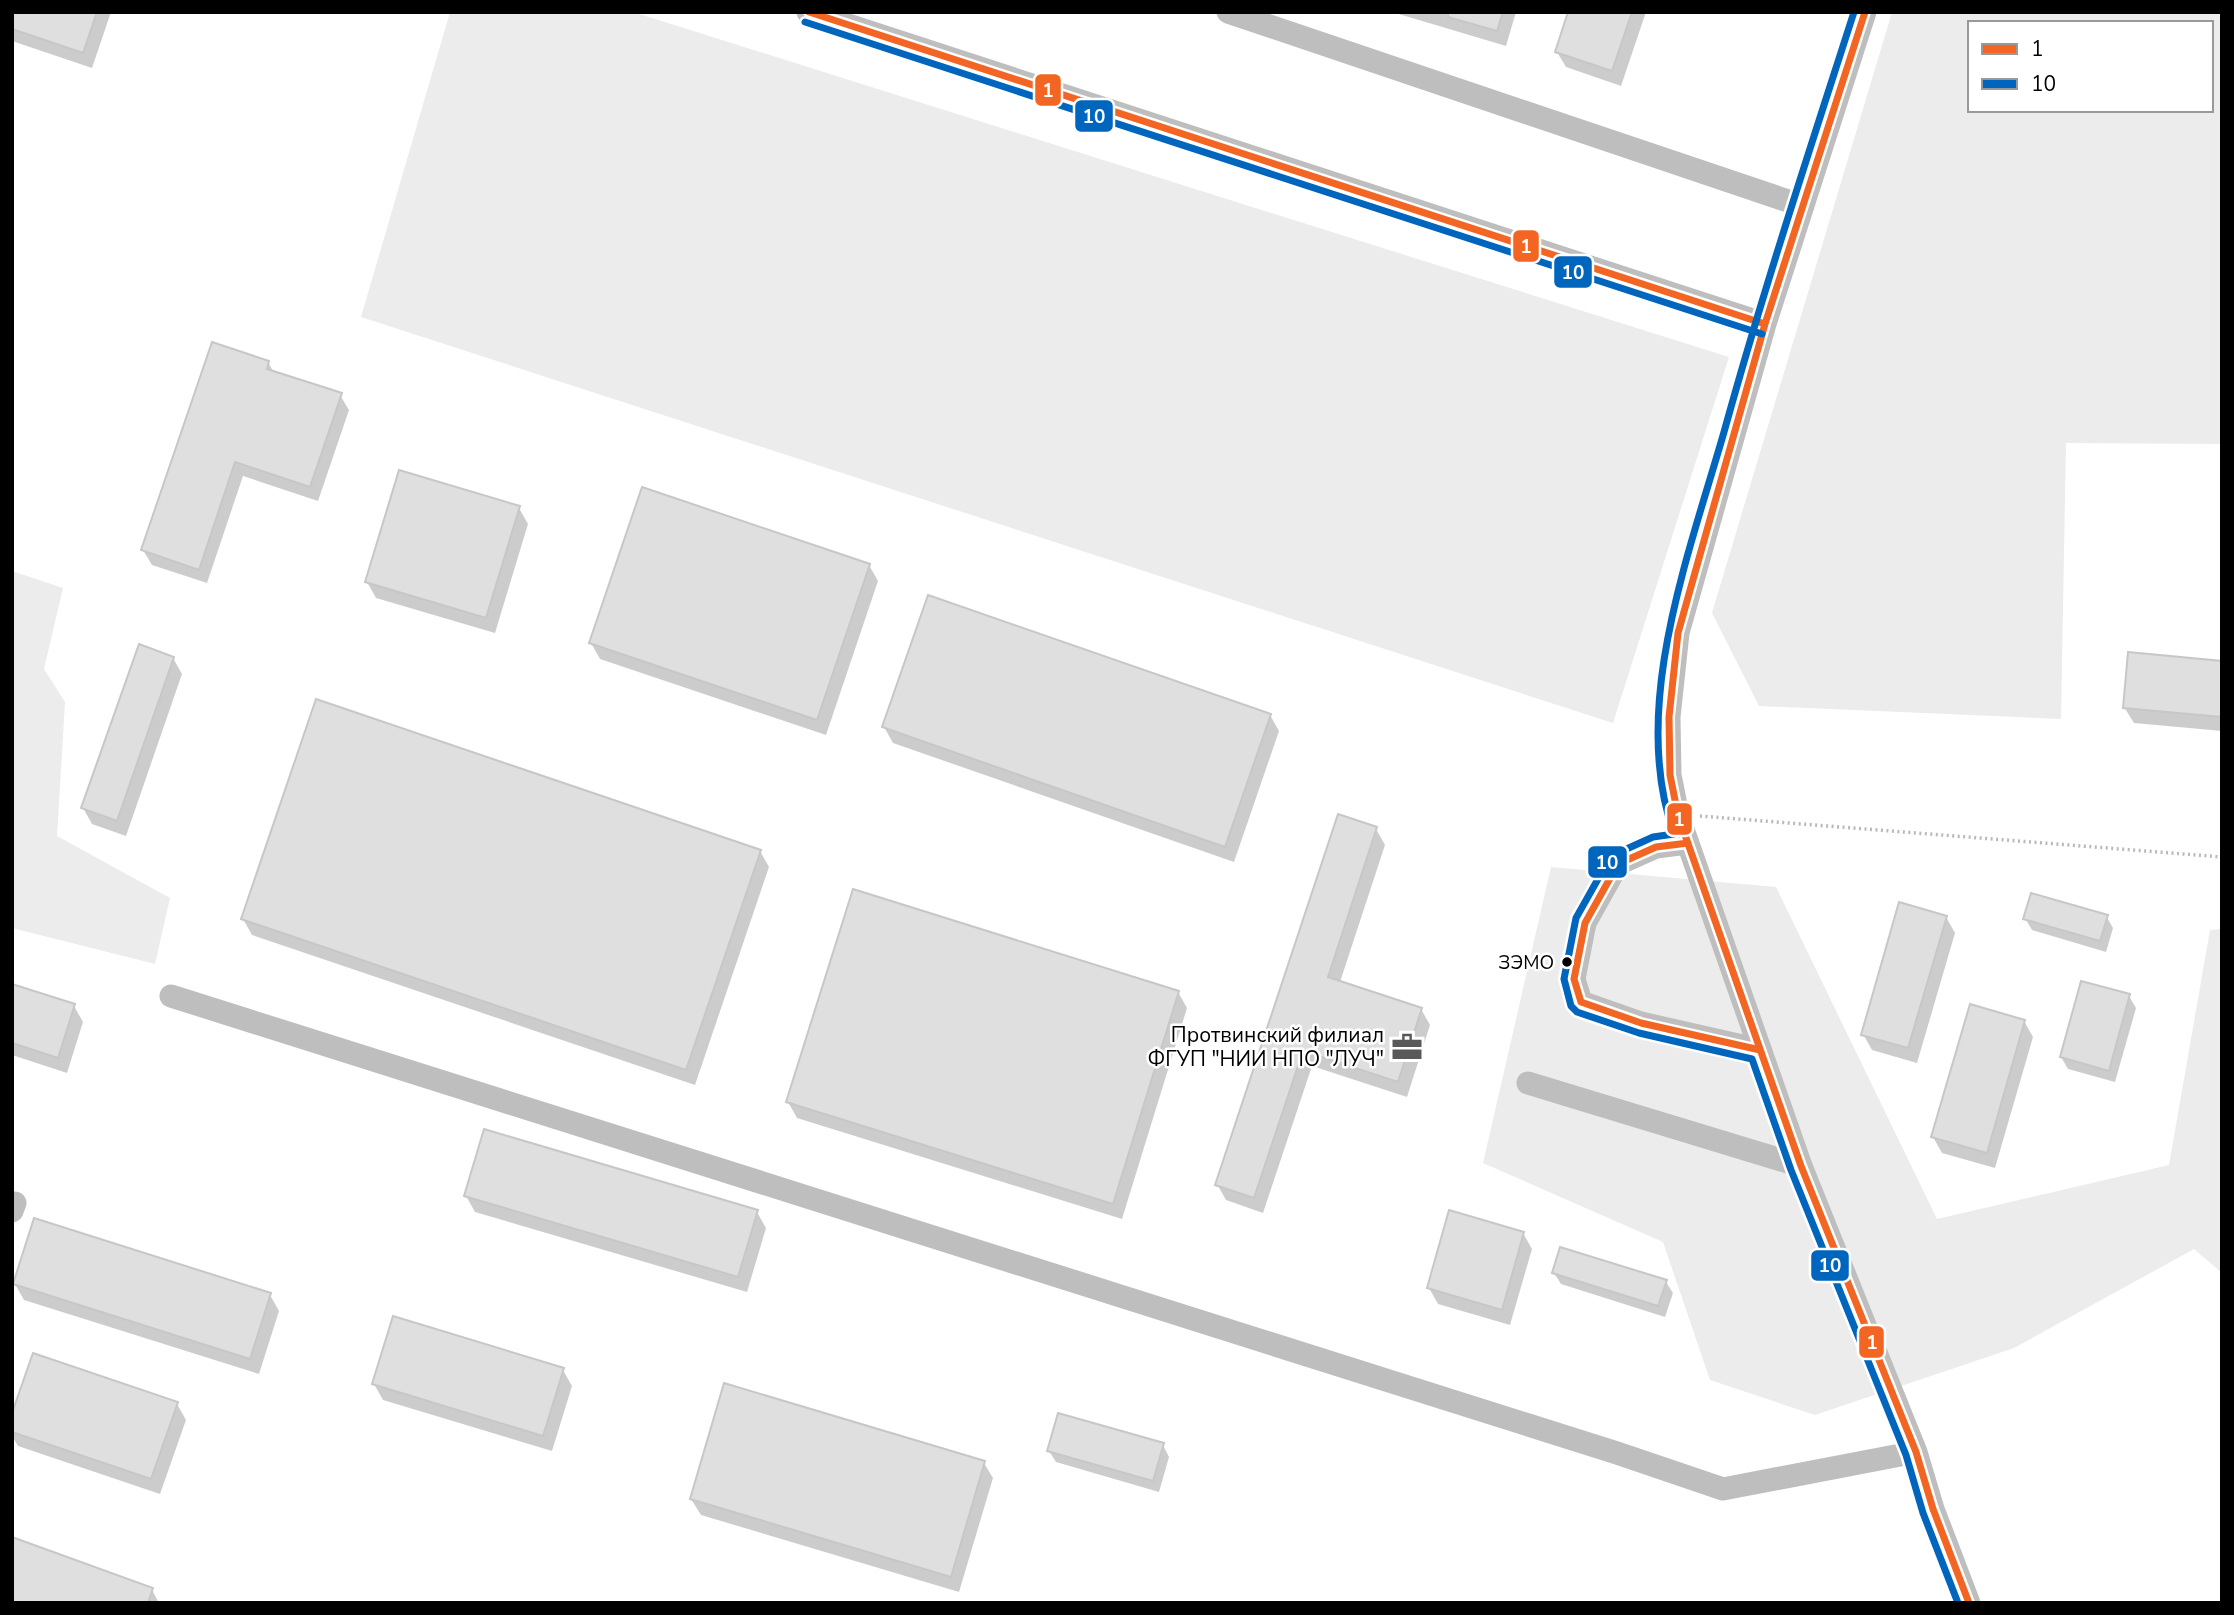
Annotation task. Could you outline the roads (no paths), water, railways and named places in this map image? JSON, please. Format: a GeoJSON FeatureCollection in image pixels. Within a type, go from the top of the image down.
{"type":"FeatureCollection","features":[{"type":"Feature","properties":{"kind":"street"},"geometry":{"type":"LineString","coordinates":[[808,12],[1765,324]]}},
{"type":"Feature","properties":{"kind":"street"},"geometry":{"type":"LineString","coordinates":[[1228,12],[1803,206]]}},
{"type":"Feature","properties":{"kind":"street"},"geometry":{"type":"LineString","coordinates":[[1865,12],[1765,324],[1678,634],[1669,717],[1670,775],[1678,815],[1801,1166],[1916,1452],[1933,1509],[1969,1603]]}},
{"type":"Feature","properties":{"kind":"street"},"geometry":{"type":"LineString","coordinates":[[1688,843],[1656,847],[1618,864],[1585,923],[1574,979],[1581,1002],[1641,1023],[1760,1050]]}},
{"type":"Feature","properties":{"kind":"street"},"geometry":{"type":"LineString","coordinates":[[171,996],[1723,1489],[1916,1452]]}},
{"type":"Feature","properties":{"kind":"street"},"geometry":{"type":"LineString","coordinates":[[1528,1083],[1801,1166]]}},
{"type":"Feature","properties":{"kind":"place","name":"ЗЭМО"},"geometry":{"type":"Point","coordinates":[1567,962]}},
{"type":"Feature","properties":{"kind":"place","name":"Протвинский филиал ФГУП \"НИИ НПО \"ЛУЧ\""},"geometry":{"type":"Point","coordinates":[1407,1047]}}]}
